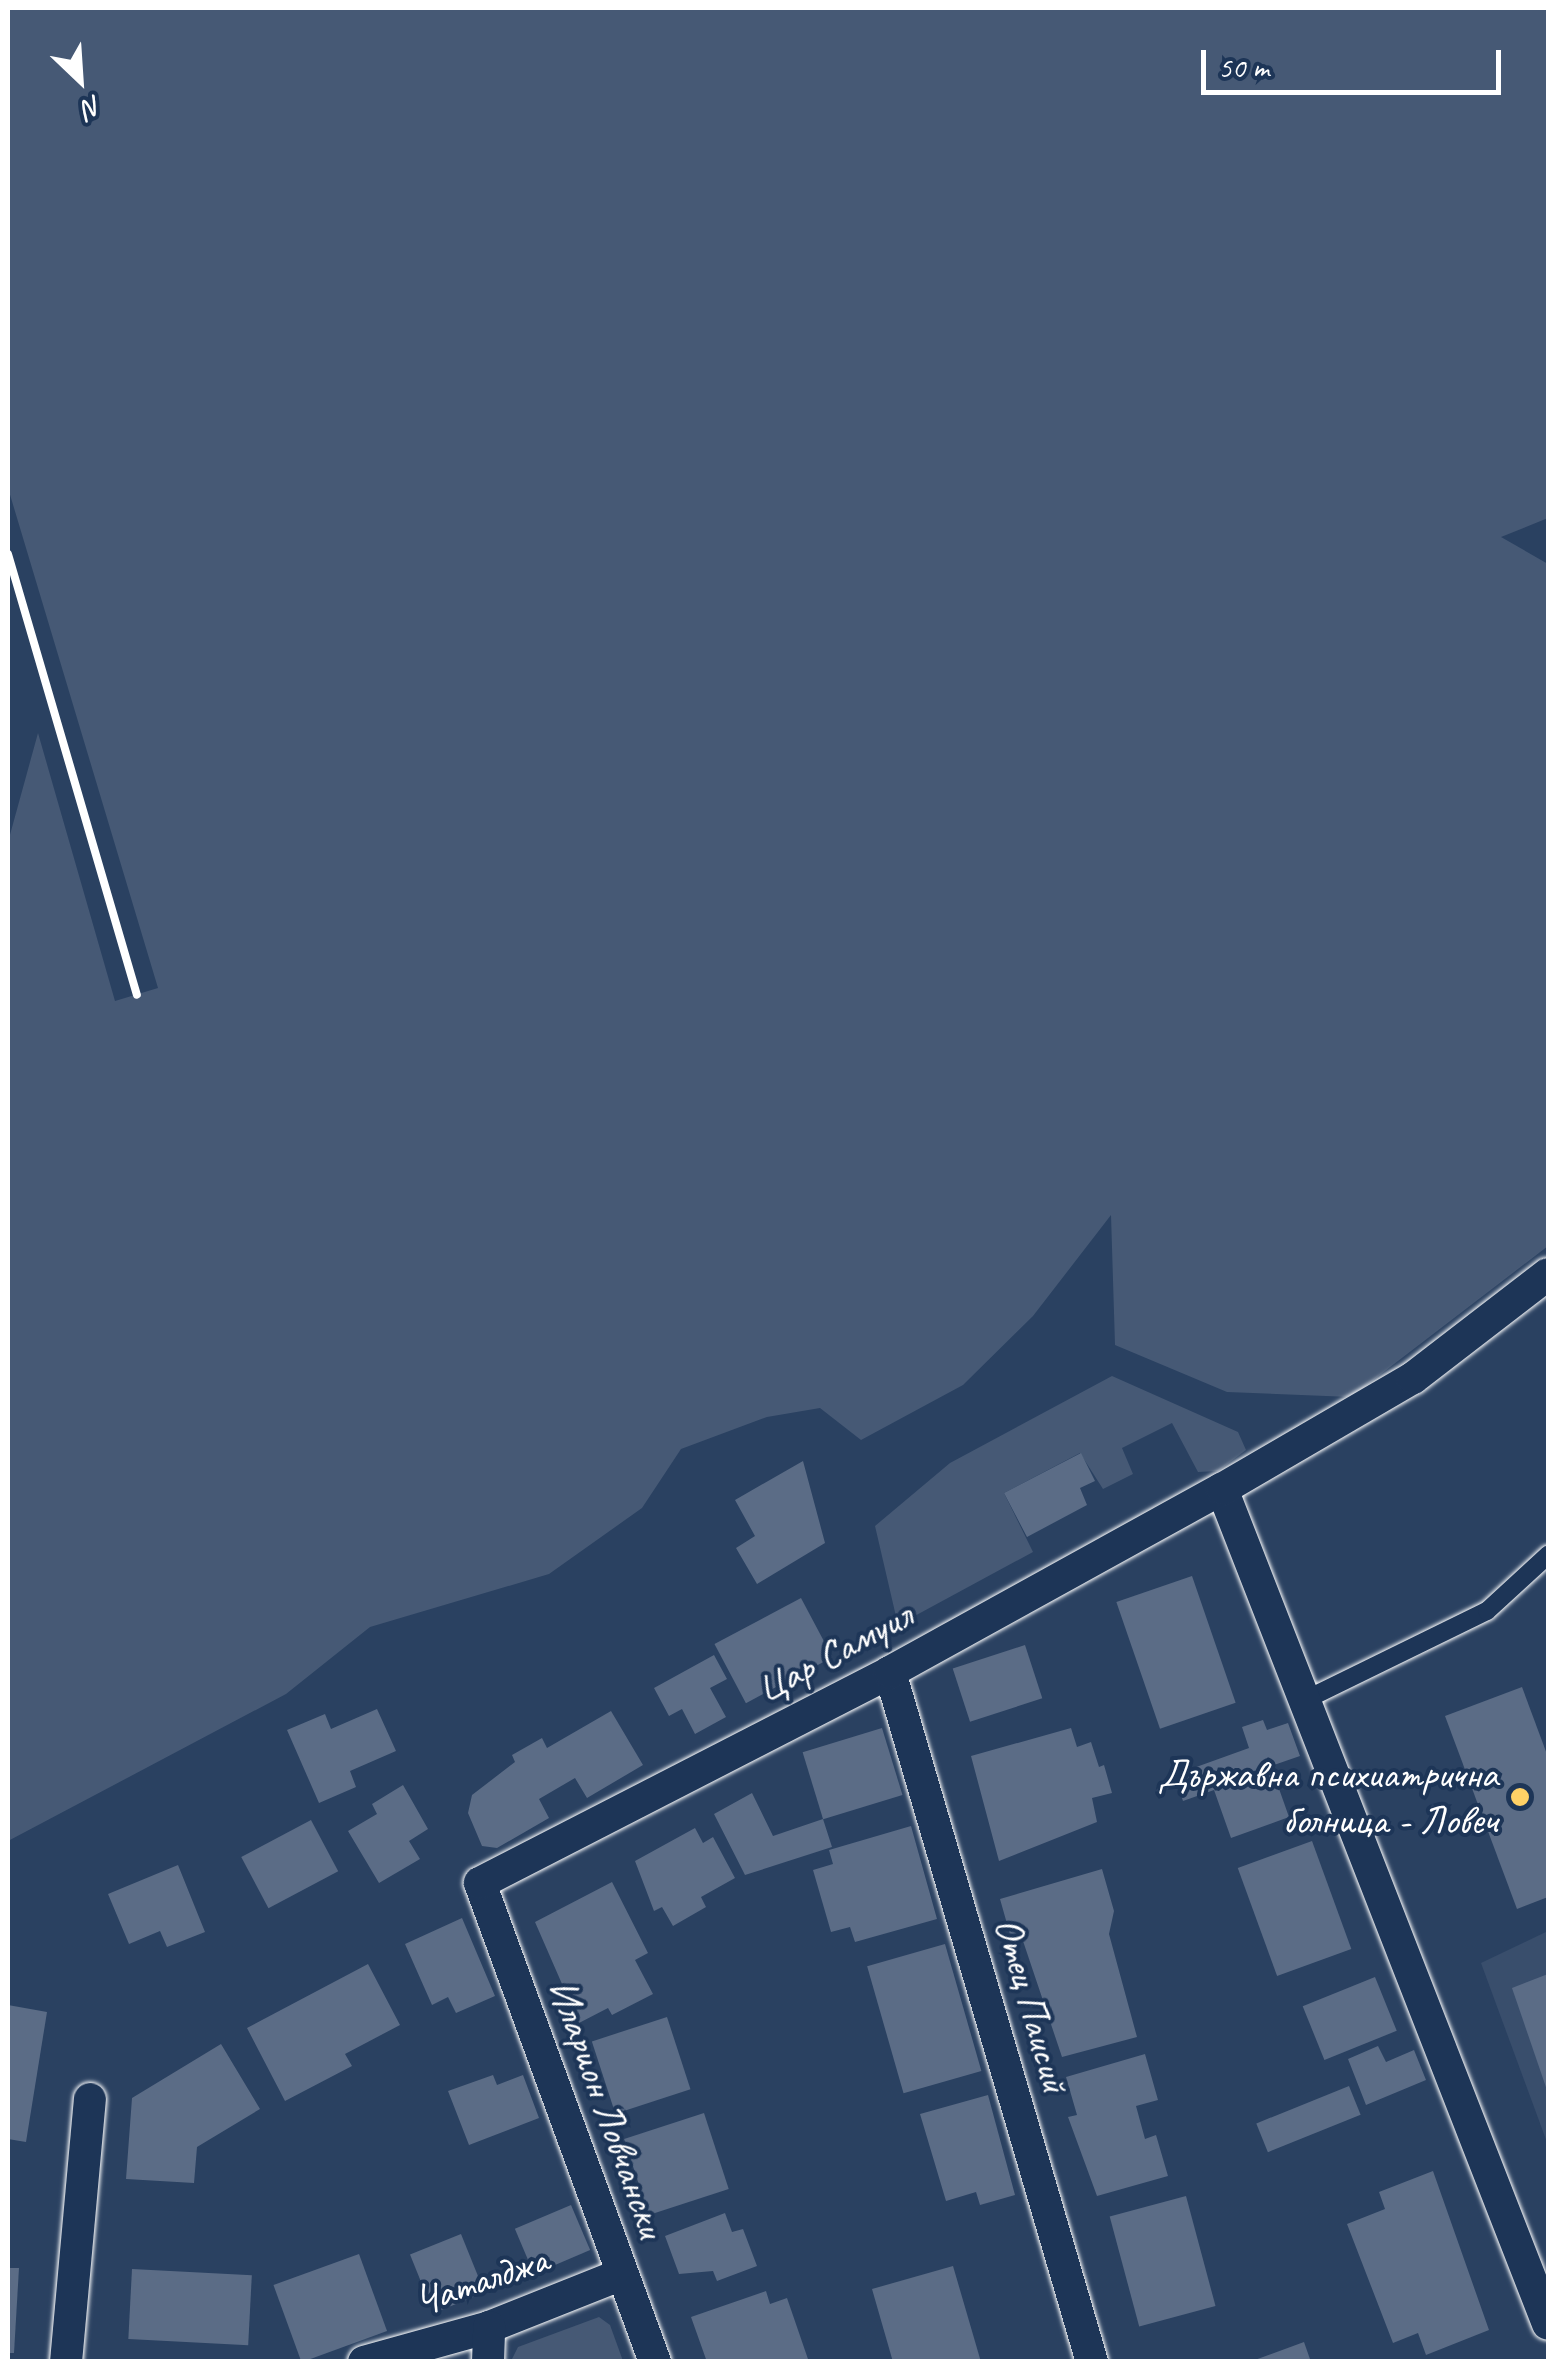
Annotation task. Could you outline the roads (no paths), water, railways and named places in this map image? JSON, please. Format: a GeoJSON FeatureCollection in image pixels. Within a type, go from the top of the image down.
{"type":"FeatureCollection","features":[{"type":"Feature","properties":{"kind":"street","name":"Цар Самуил"},"geometry":{"type":"LineString","coordinates":[[480,1883],[890,1672],[1222,1488],[1413,1378],[1548,1274]]}},
{"type":"Feature","properties":{"kind":"street"},"geometry":{"type":"LineString","coordinates":[[1222,1488],[1548,2324]]}},
{"type":"Feature","properties":{"kind":"street","name":"Отец Паисий"},"geometry":{"type":"LineString","coordinates":[[890,1672],[1092,2362]]}},
{"type":"Feature","properties":{"kind":"street","name":"Иларион Ловчански"},"geometry":{"type":"LineString","coordinates":[[480,1883],[655,2362]]}},
{"type":"Feature","properties":{"kind":"street"},"geometry":{"type":"LineString","coordinates":[[66,2362],[90,2099]]}},
{"type":"Feature","properties":{"kind":"street","name":"Чаталджа"},"geometry":{"type":"LineString","coordinates":[[364,2362],[489,2327],[622,2274]]}},
{"type":"Feature","properties":{"kind":"street"},"geometry":{"type":"LineString","coordinates":[[488,2362],[489,2327]]}},
{"type":"Feature","properties":{"kind":"lane"},"geometry":{"type":"LineString","coordinates":[[1307,1699],[1488,1611],[1548,1555]]}},
{"type":"Feature","properties":{"kind":"railway"},"geometry":{"type":"LineString","coordinates":[[8,554],[137,995]]}},
{"type":"Feature","properties":{"kind":"place","name":"Държавна психиатрична болница - Ловеч"},"geometry":{"type":"Point","coordinates":[1520,1797]}}]}
